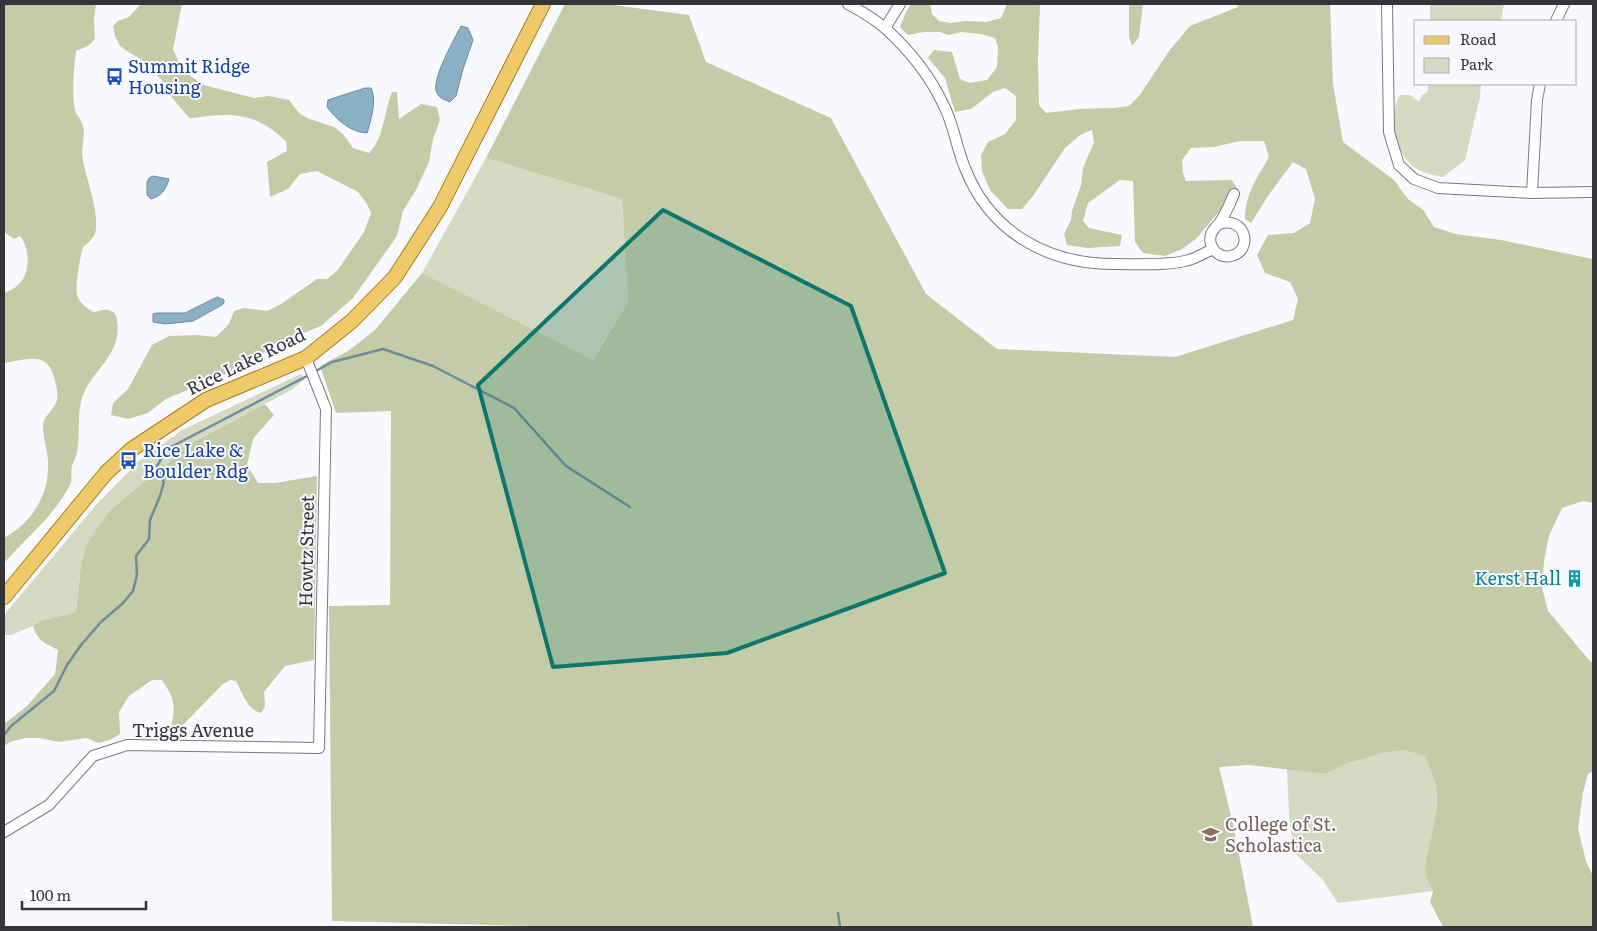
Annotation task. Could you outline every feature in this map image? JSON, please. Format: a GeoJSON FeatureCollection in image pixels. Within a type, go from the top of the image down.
{"type":"FeatureCollection","features":[{"type":"Feature","properties":{"kind":"main road","name":"Rice Lake Road"},"geometry":{"type":"LineString","coordinates":[[4,597],[106,473],[132,449],[206,400],[306,358],[352,321],[396,277],[440,207],[543,4]]}},
{"type":"Feature","properties":{"kind":"street"},"geometry":{"type":"LineString","coordinates":[[848,4],[885,28],[924,72],[944,105],[964,167],[975,190],[990,211],[1021,239],[1057,256],[1074,261],[1101,264],[1163,264],[1187,261],[1213,249]]}},
{"type":"Feature","properties":{"kind":"street"},"geometry":{"type":"LineString","coordinates":[[885,28],[900,4]]}},
{"type":"Feature","properties":{"kind":"street"},"geometry":{"type":"LineString","coordinates":[[1387,4],[1389,132],[1399,165],[1414,179],[1438,188],[1532,193],[1593,192]]}},
{"type":"Feature","properties":{"kind":"street"},"geometry":{"type":"LineString","coordinates":[[1556,20],[1564,4]]}},
{"type":"Feature","properties":{"kind":"street"},"geometry":{"type":"LineString","coordinates":[[1532,193],[1537,100],[1540,85]]}},
{"type":"Feature","properties":{"kind":"street"},"geometry":{"type":"LineString","coordinates":[[1219,224],[1225,222],[1236,224],[1243,233],[1244,244],[1242,249],[1233,256],[1222,256],[1213,249],[1210,238],[1234,194]]}},
{"type":"Feature","properties":{"kind":"street","name":"Howtz Street"},"geometry":{"type":"LineString","coordinates":[[306,358],[326,409],[319,748]]}},
{"type":"Feature","properties":{"kind":"street","name":"Triggs Avenue"},"geometry":{"type":"LineString","coordinates":[[4,832],[49,805],[93,756],[127,745],[319,748]]}},
{"type":"Feature","properties":{"kind":"highlighted area"},"geometry":{"type":"Polygon","coordinates":[[[663,210],[851,306],[945,573],[727,653],[553,667],[478,385],[663,210]]]}},
{"type":"Feature","properties":{"kind":"green space"},"geometry":{"type":"Polygon","coordinates":[[[4,4],[96,4],[94,19],[95,39],[88,46],[76,51],[74,74],[74,107],[83,126],[82,156],[94,204],[96,221],[94,235],[83,247],[80,258],[77,294],[81,302],[93,312],[106,310],[116,316],[117,334],[115,345],[110,355],[90,382],[81,402],[79,436],[76,456],[71,468],[70,485],[48,516],[4,563],[4,538],[23,524],[38,506],[43,495],[48,472],[48,460],[43,426],[56,403],[57,388],[51,369],[41,360],[27,359],[4,363],[4,293],[15,288],[22,280],[28,261],[26,247],[20,236],[14,239],[4,232],[4,4]]]}},
{"type":"Feature","properties":{"kind":"green space"},"geometry":{"type":"Polygon","coordinates":[[[141,4],[182,4],[173,49],[183,71],[204,85],[254,98],[269,96],[289,100],[299,113],[307,118],[334,127],[343,134],[353,148],[369,153],[374,147],[381,132],[392,92],[397,92],[399,119],[421,104],[437,107],[440,120],[433,139],[429,162],[416,190],[403,211],[397,236],[353,298],[321,326],[282,342],[230,372],[166,399],[148,413],[128,419],[111,415],[113,403],[128,389],[152,345],[169,336],[197,335],[216,337],[229,324],[234,311],[244,308],[267,311],[281,304],[317,279],[327,279],[337,271],[364,232],[371,213],[358,192],[317,171],[300,174],[288,189],[270,197],[267,162],[287,151],[286,141],[264,124],[240,116],[220,115],[189,118],[169,94],[161,79],[139,58],[120,46],[115,36],[113,26],[118,21],[129,17],[141,4]]]}},
{"type":"Feature","properties":{"kind":"green space"},"geometry":{"type":"Polygon","coordinates":[[[565,4],[606,4],[689,15],[706,62],[831,118],[926,294],[997,349],[1175,357],[1293,320],[1298,299],[1290,282],[1265,273],[1257,255],[1268,235],[1294,233],[1310,223],[1315,199],[1306,169],[1293,162],[1251,223],[1245,219],[1249,194],[1269,157],[1264,141],[1240,141],[1214,147],[1191,148],[1182,160],[1186,181],[1232,180],[1239,191],[1230,205],[1216,215],[1196,239],[1182,249],[1165,256],[1143,253],[1135,242],[1133,181],[1120,180],[1088,203],[1083,221],[1089,228],[1122,235],[1120,246],[1087,248],[1067,245],[1064,234],[1071,220],[1072,211],[1081,185],[1083,168],[1094,142],[1092,130],[1080,135],[1065,148],[1033,196],[1022,209],[1008,209],[990,190],[982,171],[981,155],[988,142],[1005,134],[1016,120],[1016,96],[1005,88],[993,92],[971,109],[955,112],[945,78],[928,58],[934,50],[952,52],[960,79],[970,83],[987,80],[997,67],[998,47],[995,38],[961,32],[949,35],[940,32],[924,32],[908,35],[900,27],[905,14],[911,4],[930,4],[932,14],[939,21],[950,23],[966,21],[986,22],[1001,18],[1007,4],[1040,4],[1039,105],[1046,113],[1129,106],[1139,96],[1169,51],[1190,26],[1238,7],[1238,4],[1330,4],[1333,84],[1343,142],[1394,180],[1408,199],[1423,210],[1434,227],[1456,234],[1501,240],[1593,259],[1593,503],[1583,501],[1562,508],[1549,536],[1544,561],[1542,588],[1548,611],[1593,663],[1593,771],[1588,774],[1583,792],[1578,829],[1586,861],[1593,876],[1593,924],[1591,927],[1443,927],[1430,902],[1433,891],[1426,877],[1426,861],[1437,808],[1437,788],[1425,756],[1403,750],[1384,753],[1345,764],[1326,774],[1249,765],[1219,767],[1234,828],[1253,927],[572,927],[332,921],[329,606],[390,605],[391,411],[336,413],[320,366],[348,351],[375,330],[422,273],[593,360],[628,302],[622,199],[486,158],[565,4]]]}},
{"type":"Feature","properties":{"kind":"green space"},"geometry":{"type":"Polygon","coordinates":[[[1129,4],[1143,4],[1139,37],[1132,46],[1129,37],[1129,4]]]}},
{"type":"Feature","properties":{"kind":"green space"},"geometry":{"type":"Polygon","coordinates":[[[1430,4],[1504,4],[1501,20],[1430,20],[1430,4]]]}},
{"type":"Feature","properties":{"kind":"green space"},"geometry":{"type":"Polygon","coordinates":[[[1429,85],[1481,85],[1480,97],[1465,160],[1443,177],[1417,169],[1407,160],[1397,143],[1393,123],[1396,103],[1400,95],[1410,95],[1419,102],[1422,95],[1427,92],[1429,85]]]}},
{"type":"Feature","properties":{"kind":"green space"},"geometry":{"type":"Polygon","coordinates":[[[486,158],[622,199],[628,302],[592,361],[422,273],[486,158]]]}},
{"type":"Feature","properties":{"kind":"green space"},"geometry":{"type":"Polygon","coordinates":[[[301,374],[305,379],[293,389],[188,445],[110,510],[86,546],[81,564],[76,612],[40,621],[11,635],[4,635],[4,615],[95,506],[139,461],[182,430],[301,374]]]}},
{"type":"Feature","properties":{"kind":"green space"},"geometry":{"type":"Polygon","coordinates":[[[265,404],[274,415],[253,439],[247,465],[258,483],[275,483],[317,476],[314,660],[285,666],[264,692],[265,707],[261,713],[252,708],[236,681],[230,680],[223,684],[181,727],[171,727],[174,707],[170,693],[162,680],[152,680],[129,696],[119,712],[120,734],[110,740],[98,743],[86,738],[59,742],[39,738],[25,738],[10,742],[4,746],[4,724],[27,706],[55,674],[58,650],[40,639],[33,626],[40,621],[76,612],[81,564],[86,546],[110,510],[188,445],[265,404]]]}},
{"type":"Feature","properties":{"kind":"green space"},"geometry":{"type":"Polygon","coordinates":[[[1403,750],[1425,756],[1437,788],[1437,808],[1426,862],[1426,877],[1433,891],[1338,903],[1322,879],[1294,852],[1289,815],[1287,769],[1326,774],[1345,764],[1384,753],[1403,750]]]}},
{"type":"Feature","properties":{"kind":"water"},"geometry":{"type":"Polygon","coordinates":[[[461,26],[468,28],[473,40],[456,96],[450,102],[442,99],[437,93],[437,79],[444,59],[461,26]]]}},
{"type":"Feature","properties":{"kind":"water"},"geometry":{"type":"Polygon","coordinates":[[[365,88],[371,88],[373,93],[372,116],[367,133],[350,128],[327,107],[328,100],[365,88]]]}},
{"type":"Feature","properties":{"kind":"water"},"geometry":{"type":"Polygon","coordinates":[[[153,176],[169,179],[163,192],[151,199],[147,195],[147,182],[153,176]]]}},
{"type":"Feature","properties":{"kind":"water"},"geometry":{"type":"Polygon","coordinates":[[[217,297],[224,300],[224,303],[193,321],[165,324],[153,322],[153,314],[185,313],[217,297]]]}},
{"type":"Feature","properties":{"kind":"waterway"},"geometry":{"type":"LineString","coordinates":[[314,372],[332,362],[383,349],[433,366],[514,408],[566,466],[630,507]]}},
{"type":"Feature","properties":{"kind":"waterway"},"geometry":{"type":"LineString","coordinates":[[4,735],[11,726],[54,691],[67,665],[81,645],[101,622],[122,604],[133,591],[137,575],[136,556],[149,539],[150,520],[164,482],[157,466],[167,449],[309,375]]}},
{"type":"Feature","properties":{"kind":"waterway"},"geometry":{"type":"LineString","coordinates":[[838,913],[840,927]]}},
{"type":"Feature","properties":{"kind":"place","name":"Summit Ridge Housing"},"geometry":{"type":"Point","coordinates":[114,77]}},
{"type":"Feature","properties":{"kind":"place","name":"Rice Lake & Boulder Rdg"},"geometry":{"type":"Point","coordinates":[129,461]}},
{"type":"Feature","properties":{"kind":"place","name":"Kerst Hall"},"geometry":{"type":"Point","coordinates":[1575,579]}},
{"type":"Feature","properties":{"kind":"place","name":"College of St. Scholastica"},"geometry":{"type":"Point","coordinates":[1211,835]}}]}
